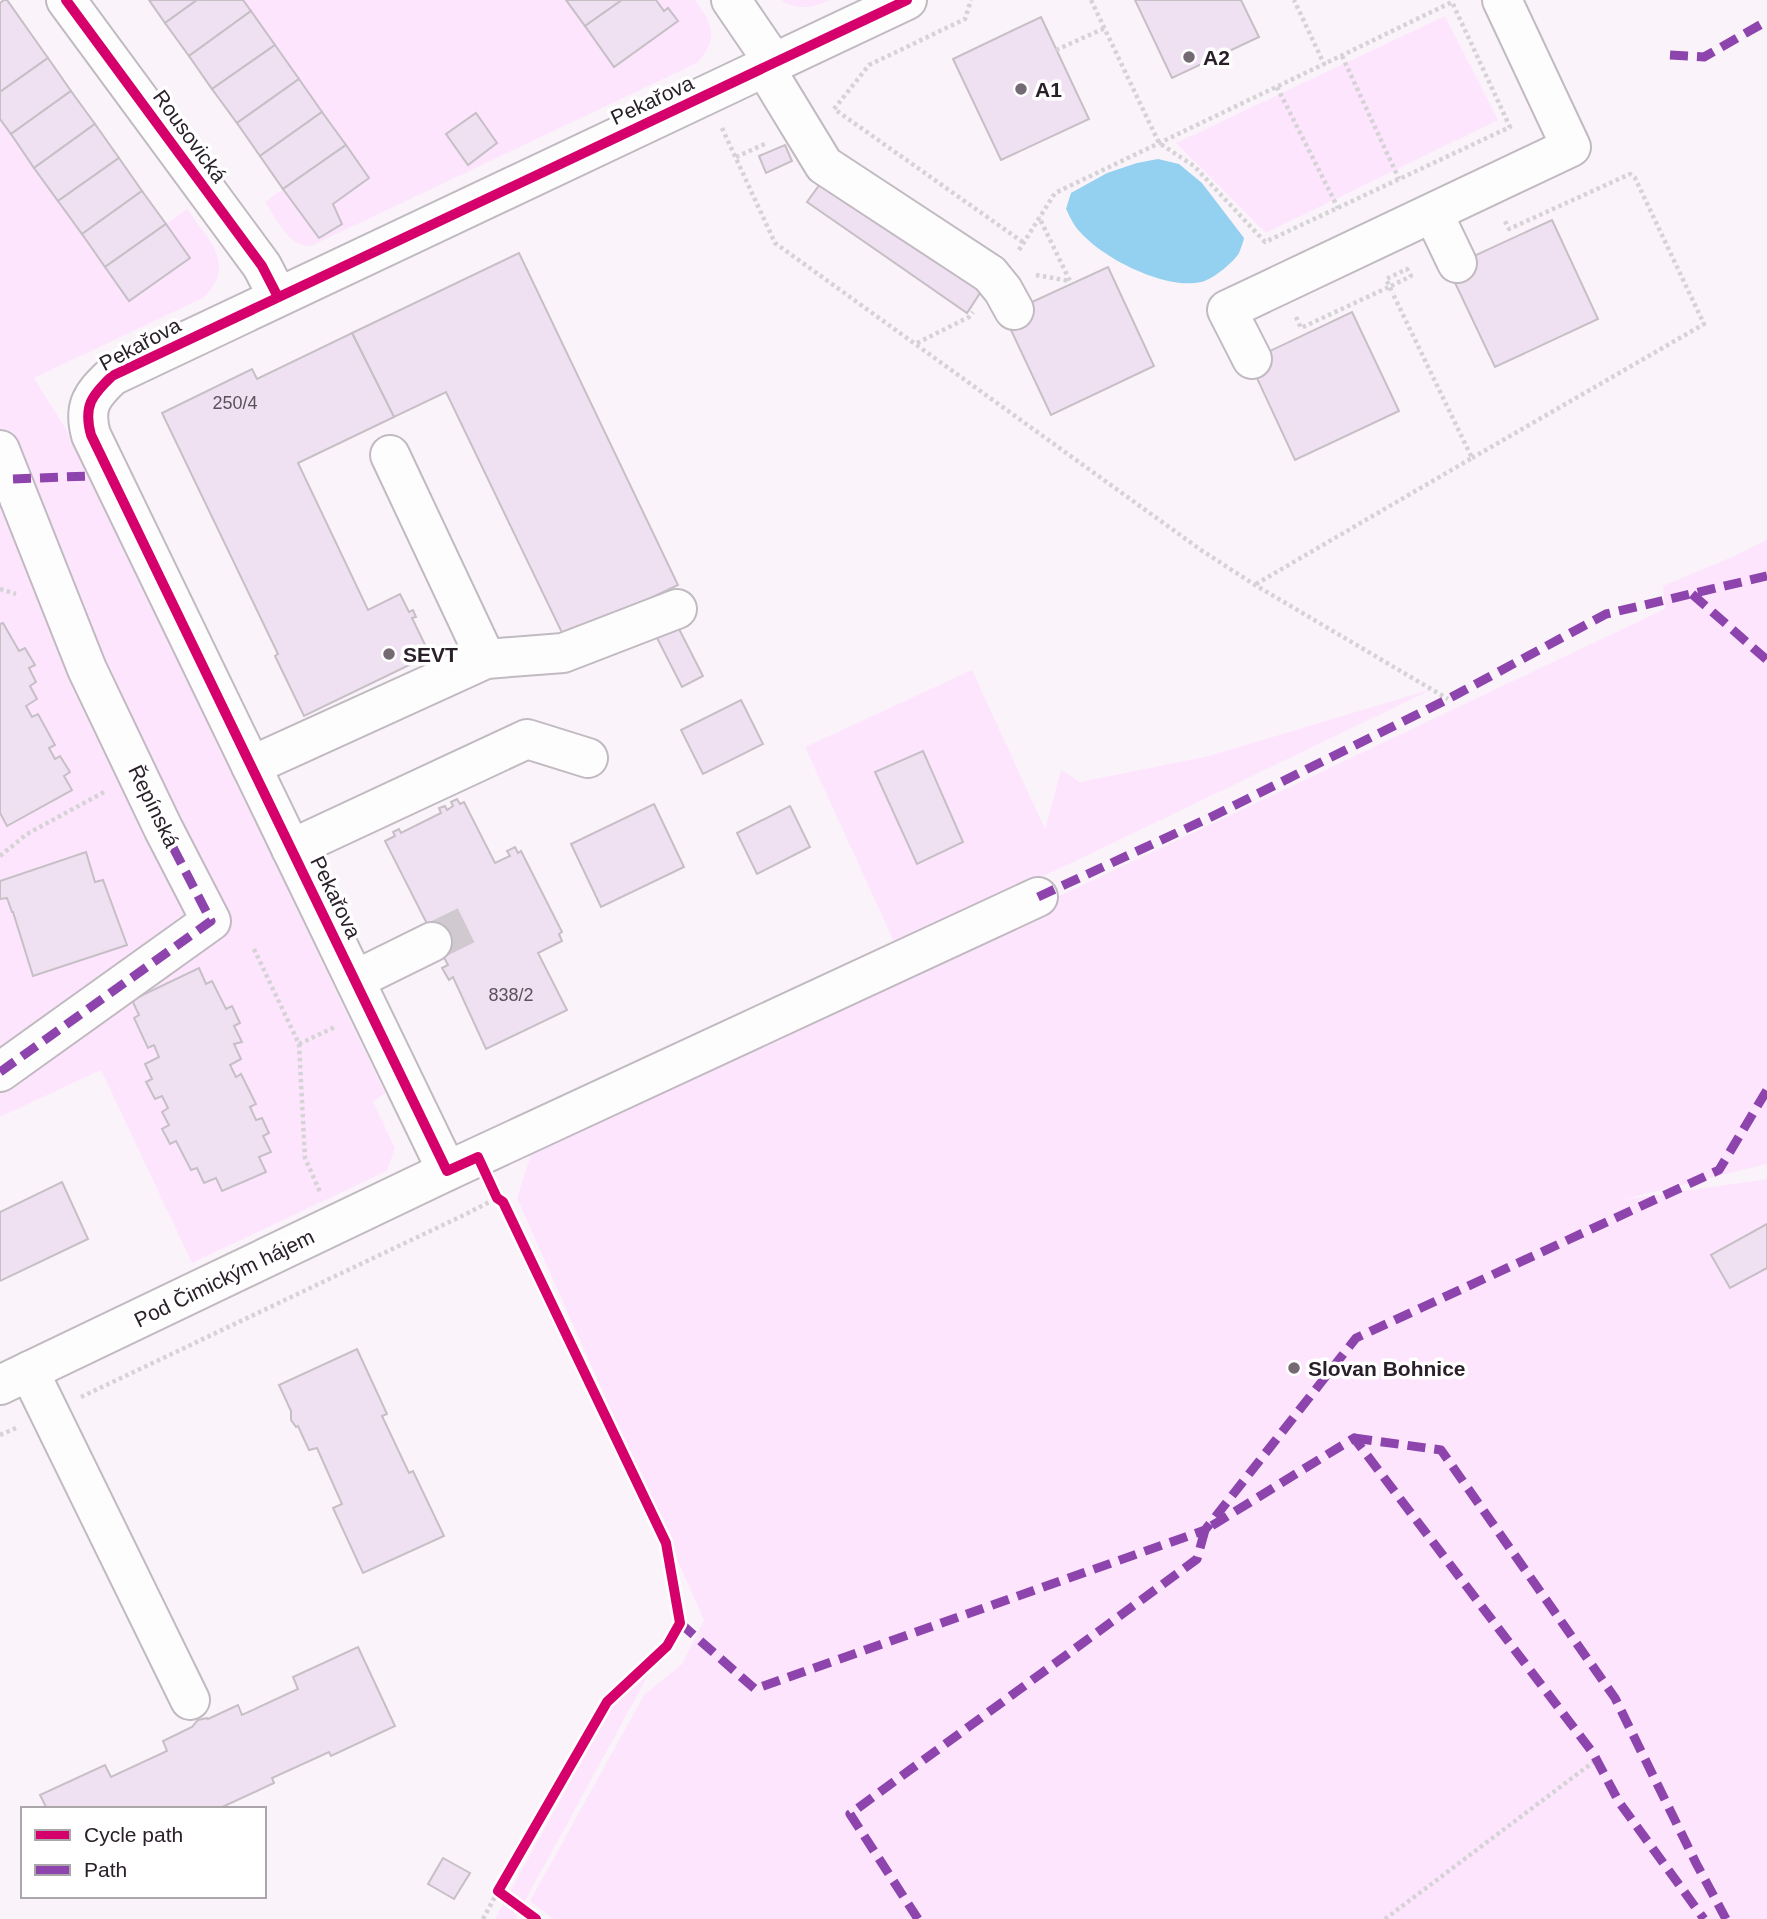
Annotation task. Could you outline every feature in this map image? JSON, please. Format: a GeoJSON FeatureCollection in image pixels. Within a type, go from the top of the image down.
{"type":"FeatureCollection","features":[{"type":"Feature","properties":{"kind":"street","name":"Rousovická"},"geometry":{"type":"LineString","coordinates":[[66,0],[262,266],[278,297]]}},
{"type":"Feature","properties":{"kind":"street"},"geometry":{"type":"LineString","coordinates":[[731,0],[824,165],[990,274],[1005,287]]}},
{"type":"Feature","properties":{"kind":"street","name":"Pekařova"},"geometry":{"type":"LineString","coordinates":[[447,1171],[91,435],[88,407],[97,390],[112,376],[907,0]]}},
{"type":"Feature","properties":{"kind":"street"},"geometry":{"type":"LineString","coordinates":[[1252,359],[1227,310],[1572,147],[1502,0]]}},
{"type":"Feature","properties":{"kind":"street"},"geometry":{"type":"LineString","coordinates":[[1433,213],[1457,263]]}},
{"type":"Feature","properties":{"kind":"street","name":"Řepínská"},"geometry":{"type":"LineString","coordinates":[[0,450],[86,669],[211,921],[0,1072]]}},
{"type":"Feature","properties":{"kind":"street"},"geometry":{"type":"LineString","coordinates":[[390,455],[486,659]]}},
{"type":"Feature","properties":{"kind":"street"},"geometry":{"type":"LineString","coordinates":[[251,766],[486,659],[563,653],[677,609]]}},
{"type":"Feature","properties":{"kind":"street"},"geometry":{"type":"LineString","coordinates":[[292,849],[527,739],[588,758]]}},
{"type":"Feature","properties":{"kind":"street","name":"Pod Čimickým hájem"},"geometry":{"type":"LineString","coordinates":[[15,1378],[447,1171],[1038,897]]}},
{"type":"Feature","properties":{"kind":"street"},"geometry":{"type":"LineString","coordinates":[[355,980],[432,942]]}},
{"type":"Feature","properties":{"kind":"street"},"geometry":{"type":"LineString","coordinates":[[15,1378],[49,1412],[190,1700]]}},
{"type":"Feature","properties":{"kind":"path"},"geometry":{"type":"LineString","coordinates":[[736,157],[834,109],[869,65],[965,19],[971,0]]}},
{"type":"Feature","properties":{"kind":"path"},"geometry":{"type":"LineString","coordinates":[[917,343],[969,317],[1005,287],[1024,243],[1055,193],[1159,143],[1277,87],[1324,64],[1342,56],[1455,1],[1510,127],[1265,242],[1194,166],[1159,143],[1091,0]]}},
{"type":"Feature","properties":{"kind":"path"},"geometry":{"type":"LineString","coordinates":[[1294,0],[1324,64]]}},
{"type":"Feature","properties":{"kind":"path"},"geometry":{"type":"LineString","coordinates":[[1056,50],[1105,28]]}},
{"type":"Feature","properties":{"kind":"path"},"geometry":{"type":"LineString","coordinates":[[1342,56],[1399,179]]}},
{"type":"Feature","properties":{"kind":"path"},"geometry":{"type":"LineString","coordinates":[[1277,87],[1338,208]]}},
{"type":"Feature","properties":{"kind":"path"},"geometry":{"type":"LineString","coordinates":[[707,95],[775,243],[1201,550],[1448,699]]}},
{"type":"Feature","properties":{"kind":"path"},"geometry":{"type":"LineString","coordinates":[[834,109],[1024,243]]}},
{"type":"Feature","properties":{"kind":"path"},"geometry":{"type":"LineString","coordinates":[[1255,584],[1704,324],[1635,178]]}},
{"type":"Feature","properties":{"kind":"path"},"geometry":{"type":"LineString","coordinates":[[1005,287],[1070,281],[1040,217]]}},
{"type":"Feature","properties":{"kind":"path"},"geometry":{"type":"LineString","coordinates":[[1391,286],[1411,276],[1407,269],[1386,279],[1472,458]]}},
{"type":"Feature","properties":{"kind":"path"},"geometry":{"type":"LineString","coordinates":[[0,856],[27,834],[138,774]]}},
{"type":"Feature","properties":{"kind":"path"},"geometry":{"type":"LineString","coordinates":[[254,949],[299,1044],[305,1158],[321,1194]]}},
{"type":"Feature","properties":{"kind":"path"},"geometry":{"type":"LineString","coordinates":[[299,1044],[341,1024]]}},
{"type":"Feature","properties":{"kind":"path"},"geometry":{"type":"LineString","coordinates":[[0,1435],[497,1198],[503,1202],[666,1543],[680,1623],[667,1646],[607,1702],[483,1919]]}},
{"type":"Feature","properties":{"kind":"path"},"geometry":{"type":"LineString","coordinates":[[1385,1919],[1597,1760]]}},
{"type":"Feature","properties":{"kind":"path"},"geometry":{"type":"LineString","coordinates":[[498,1891],[536,1919]]}},
{"type":"Feature","properties":{"kind":"shaded area"},"geometry":{"type":"Polygon","coordinates":[[[243,0],[566,0],[614,67],[677,22],[669,9],[664,11],[656,0],[695,0],[706,17],[711,39],[697,63],[311,246],[296,242],[290,237],[265,202],[283,189],[319,238],[342,224],[333,204],[369,178],[243,0]],[[476,113],[446,134],[468,164],[497,143],[476,113]]]}},
{"type":"Feature","properties":{"kind":"shaded area"},"geometry":{"type":"Polygon","coordinates":[[[781,0],[830,0],[805,7],[793,6],[781,0]]]}},
{"type":"Feature","properties":{"kind":"shaded area"},"geometry":{"type":"Polygon","coordinates":[[[1445,16],[1498,120],[1266,233],[1176,143],[1445,16]]]}},
{"type":"Feature","properties":{"kind":"shaded area"},"geometry":{"type":"Polygon","coordinates":[[[0,119],[129,300],[189,258],[166,224],[187,209],[216,252],[218,274],[213,286],[203,298],[34,378],[66,429],[385,1093],[373,1102],[395,1148],[387,1171],[192,1263],[101,1070],[0,1117],[0,899],[7,898],[13,912],[33,976],[126,945],[115,912],[95,882],[86,852],[0,881],[0,813],[8,826],[72,790],[64,776],[70,772],[61,756],[55,759],[49,748],[54,744],[38,714],[32,717],[26,706],[37,699],[30,686],[36,682],[29,668],[34,665],[25,648],[19,651],[3,623],[0,624],[0,119]],[[199,968],[132,999],[139,1015],[134,1018],[148,1047],[154,1045],[159,1057],[152,1079],[146,1082],[155,1099],[162,1096],[168,1108],[162,1112],[169,1125],[163,1129],[170,1144],[176,1141],[190,1170],[197,1168],[204,1183],[216,1178],[229,1189],[265,1172],[259,1157],[271,1152],[263,1136],[269,1133],[262,1118],[256,1120],[250,1107],[255,1104],[242,1074],[236,1077],[230,1065],[241,1059],[234,1044],[241,1041],[234,1026],[240,1023],[232,1007],[226,1009],[220,994],[206,984],[199,968]]]}},
{"type":"Feature","properties":{"kind":"shaded area"},"geometry":{"type":"Polygon","coordinates":[[[1767,540],[1767,1164],[1621,1200],[1767,1179],[1767,1919],[553,1919],[530,1901],[644,1695],[682,1664],[704,1620],[517,1198],[534,1145],[1665,609],[1663,586],[1767,540]]]}},
{"type":"Feature","properties":{"kind":"shaded area"},"geometry":{"type":"Polygon","coordinates":[[[972,670],[1045,829],[1061,770],[1080,782],[1209,756],[1435,688],[1063,867],[895,944],[805,747],[972,670]],[[923,751],[875,772],[917,864],[963,842],[923,751]]]}},
{"type":"Feature","properties":{"kind":"shaded area"},"geometry":{"type":"Polygon","coordinates":[[[650,1672],[515,1919],[495,1919],[613,1703],[650,1672]]]}},
{"type":"Feature","properties":{"kind":"water"},"geometry":{"type":"Polygon","coordinates":[[[1158,159],[1179,164],[1202,183],[1244,238],[1236,257],[1206,281],[1170,281],[1153,277],[1119,262],[1080,232],[1066,209],[1071,193],[1107,173],[1158,159]]]}},
{"type":"Feature","properties":{"kind":"building"},"geometry":{"type":"Polygon","coordinates":[[[7,0],[48,58],[0,92],[0,3],[7,0]]]}},
{"type":"Feature","properties":{"kind":"building"},"geometry":{"type":"Polygon","coordinates":[[[149,0],[197,0],[165,23],[149,0]]]}},
{"type":"Feature","properties":{"kind":"building"},"geometry":{"type":"Polygon","coordinates":[[[197,0],[243,0],[251,11],[189,56],[165,23],[197,0]]]}},
{"type":"Feature","properties":{"kind":"building"},"geometry":{"type":"Polygon","coordinates":[[[566,0],[622,0],[585,26],[566,0]]]}},
{"type":"Feature","properties":{"kind":"building"},"geometry":{"type":"Polygon","coordinates":[[[622,0],[656,0],[664,11],[668,8],[678,21],[614,67],[585,26],[622,0]]]}},
{"type":"Feature","properties":{"kind":"building","name":"A2"},"geometry":{"type":"Polygon","coordinates":[[[1135,0],[1241,0],[1259,37],[1172,78],[1135,0]]]}},
{"type":"Feature","properties":{"kind":"building"},"geometry":{"type":"Polygon","coordinates":[[[251,11],[275,45],[212,89],[189,56],[251,11]]]}},
{"type":"Feature","properties":{"kind":"building","name":"A1"},"geometry":{"type":"Polygon","coordinates":[[[1041,17],[1089,119],[1001,160],[953,59],[1041,17]]]}},
{"type":"Feature","properties":{"kind":"building"},"geometry":{"type":"Polygon","coordinates":[[[275,45],[299,79],[237,123],[212,89],[275,45]]]}},
{"type":"Feature","properties":{"kind":"building"},"geometry":{"type":"Polygon","coordinates":[[[48,58],[71,91],[11,134],[0,119],[0,92],[48,58]]]}},
{"type":"Feature","properties":{"kind":"building"},"geometry":{"type":"Polygon","coordinates":[[[299,79],[322,112],[260,156],[237,123],[299,79]]]}},
{"type":"Feature","properties":{"kind":"building"},"geometry":{"type":"Polygon","coordinates":[[[71,91],[95,124],[34,168],[11,134],[71,91]]]}},
{"type":"Feature","properties":{"kind":"building"},"geometry":{"type":"Polygon","coordinates":[[[322,112],[346,145],[283,189],[260,156],[322,112]]]}},
{"type":"Feature","properties":{"kind":"building"},"geometry":{"type":"Polygon","coordinates":[[[476,113],[497,143],[468,165],[446,134],[476,113]]]}},
{"type":"Feature","properties":{"kind":"building"},"geometry":{"type":"Polygon","coordinates":[[[95,124],[119,158],[58,201],[34,168],[95,124]]]}},
{"type":"Feature","properties":{"kind":"building"},"geometry":{"type":"Polygon","coordinates":[[[346,145],[369,178],[333,204],[342,224],[319,238],[283,189],[346,145]]]}},
{"type":"Feature","properties":{"kind":"building"},"geometry":{"type":"Polygon","coordinates":[[[785,145],[792,161],[766,173],[759,156],[785,145]]]}},
{"type":"Feature","properties":{"kind":"building"},"geometry":{"type":"Polygon","coordinates":[[[119,158],[142,191],[82,234],[58,201],[119,158]]]}},
{"type":"Feature","properties":{"kind":"building"},"geometry":{"type":"Polygon","coordinates":[[[823,180],[982,290],[967,313],[807,202],[823,180]]]}},
{"type":"Feature","properties":{"kind":"building"},"geometry":{"type":"Polygon","coordinates":[[[142,191],[166,224],[105,267],[82,234],[142,191]]]}},
{"type":"Feature","properties":{"kind":"building"},"geometry":{"type":"Polygon","coordinates":[[[1552,220],[1598,319],[1495,367],[1448,268],[1552,220]]]}},
{"type":"Feature","properties":{"kind":"building"},"geometry":{"type":"Polygon","coordinates":[[[166,224],[190,258],[129,301],[105,267],[166,224]]]}},
{"type":"Feature","properties":{"kind":"building"},"geometry":{"type":"Polygon","coordinates":[[[519,253],[678,585],[565,639],[446,392],[394,417],[352,333],[519,253]]]}},
{"type":"Feature","properties":{"kind":"building"},"geometry":{"type":"Polygon","coordinates":[[[1108,267],[1154,366],[1051,415],[1004,315],[1108,267]]]}},
{"type":"Feature","properties":{"kind":"building"},"geometry":{"type":"Polygon","coordinates":[[[1352,312],[1399,411],[1295,460],[1249,361],[1352,312]]]}},
{"type":"Feature","properties":{"kind":"building"},"geometry":{"type":"Polygon","coordinates":[[[352,333],[394,417],[298,463],[368,610],[400,594],[409,612],[413,610],[416,617],[412,618],[430,655],[304,716],[275,656],[278,654],[162,413],[252,369],[257,379],[352,333]]]}},
{"type":"Feature","properties":{"kind":"building"},"geometry":{"type":"Polygon","coordinates":[[[3,623],[19,651],[25,648],[35,665],[29,668],[36,682],[30,686],[37,699],[26,706],[32,717],[38,714],[55,745],[49,748],[55,759],[60,756],[70,772],[64,776],[72,790],[7,826],[0,813],[0,624],[3,623]]]}},
{"type":"Feature","properties":{"kind":"building"},"geometry":{"type":"Polygon","coordinates":[[[677,625],[703,676],[682,687],[656,636],[677,625]]]}},
{"type":"Feature","properties":{"kind":"building"},"geometry":{"type":"Polygon","coordinates":[[[741,700],[763,744],[703,774],[681,730],[741,700]]]}},
{"type":"Feature","properties":{"kind":"building"},"geometry":{"type":"Polygon","coordinates":[[[923,751],[963,842],[917,864],[875,772],[923,751]]]}},
{"type":"Feature","properties":{"kind":"building"},"geometry":{"type":"Polygon","coordinates":[[[457,799],[460,804],[464,802],[495,863],[510,856],[507,851],[515,847],[518,853],[521,851],[562,932],[559,934],[562,941],[538,953],[567,1010],[486,1049],[453,977],[449,980],[442,968],[448,965],[385,841],[395,836],[393,832],[399,829],[401,833],[441,813],[439,808],[445,806],[447,810],[453,806],[451,802],[457,799]]]}},
{"type":"Feature","properties":{"kind":"building"},"geometry":{"type":"Polygon","coordinates":[[[654,804],[684,867],[601,907],[571,844],[654,804]]]}},
{"type":"Feature","properties":{"kind":"building"},"geometry":{"type":"Polygon","coordinates":[[[790,806],[810,847],[757,874],[737,833],[790,806]]]}},
{"type":"Feature","properties":{"kind":"building"},"geometry":{"type":"Polygon","coordinates":[[[86,852],[95,882],[103,880],[127,945],[33,976],[7,898],[0,899],[0,881],[86,852]]]}},
{"type":"Feature","properties":{"kind":"building"},"geometry":{"type":"Polygon","coordinates":[[[199,968],[206,984],[212,981],[226,1009],[232,1006],[240,1023],[234,1026],[242,1042],[234,1044],[241,1059],[230,1065],[236,1077],[241,1074],[256,1104],[250,1107],[256,1120],[262,1118],[269,1133],[263,1136],[271,1152],[259,1157],[266,1172],[222,1191],[216,1178],[204,1183],[197,1168],[191,1170],[176,1141],[170,1144],[162,1129],[169,1125],[162,1112],[168,1108],[162,1096],[155,1099],[146,1082],[152,1079],[145,1064],[159,1057],[154,1045],[148,1048],[134,1018],[139,1015],[132,1000],[199,968]]]}},
{"type":"Feature","properties":{"kind":"building"},"geometry":{"type":"Polygon","coordinates":[[[62,1182],[88,1239],[0,1281],[0,1212],[62,1182]]]}},
{"type":"Feature","properties":{"kind":"building"},"geometry":{"type":"Polygon","coordinates":[[[1767,1224],[1767,1268],[1730,1288],[1711,1255],[1767,1224]]]}},
{"type":"Feature","properties":{"kind":"building"},"geometry":{"type":"Polygon","coordinates":[[[357,1349],[387,1414],[382,1416],[409,1473],[413,1471],[444,1536],[363,1573],[333,1508],[342,1504],[317,1448],[309,1450],[298,1426],[291,1420],[291,1411],[279,1385],[357,1349]]]}},
{"type":"Feature","properties":{"kind":"building"},"geometry":{"type":"Polygon","coordinates":[[[358,1647],[395,1726],[331,1756],[329,1752],[272,1778],[274,1783],[222,1807],[46,1807],[40,1795],[105,1765],[111,1777],[167,1751],[163,1741],[192,1727],[198,1720],[208,1719],[238,1705],[242,1715],[298,1689],[293,1677],[358,1647]]]}},
{"type":"Feature","properties":{"kind":"building"},"geometry":{"type":"Polygon","coordinates":[[[443,1858],[470,1873],[454,1899],[428,1884],[443,1858]]]}},
{"type":"Feature","properties":{"kind":"tunnel"},"geometry":{"type":"LineString","coordinates":[[432,942],[483,917]]}},
{"type":"Feature","properties":{"kind":"marked path"},"geometry":{"type":"LineString","coordinates":[[1670,55],[1704,57],[1767,21]]}},
{"type":"Feature","properties":{"kind":"marked path"},"geometry":{"type":"LineString","coordinates":[[13,479],[89,476]]}},
{"type":"Feature","properties":{"kind":"marked path"},"geometry":{"type":"LineString","coordinates":[[1038,897],[1211,817],[1448,699],[1606,614],[1767,576]]}},
{"type":"Feature","properties":{"kind":"marked path"},"geometry":{"type":"LineString","coordinates":[[1692,594],[1767,660]]}},
{"type":"Feature","properties":{"kind":"marked path"},"geometry":{"type":"LineString","coordinates":[[0,1072],[211,921],[163,828]]}},
{"type":"Feature","properties":{"kind":"marked path"},"geometry":{"type":"LineString","coordinates":[[680,1623],[755,1689],[1205,1530],[1356,1338],[1719,1170],[1767,1090]]}},
{"type":"Feature","properties":{"kind":"marked path"},"geometry":{"type":"LineString","coordinates":[[1354,1438],[1441,1450],[1615,1698],[1726,1919]]}},
{"type":"Feature","properties":{"kind":"marked path"},"geometry":{"type":"LineString","coordinates":[[918,1919],[850,1814],[1197,1559],[1205,1530],[1354,1438],[1593,1753],[1619,1802],[1704,1919]]}},
{"type":"Feature","properties":{"kind":"cycle path"},"geometry":{"type":"LineString","coordinates":[[66,0],[262,266],[278,297]]}},
{"type":"Feature","properties":{"kind":"cycle path"},"geometry":{"type":"LineString","coordinates":[[536,1919],[498,1891],[607,1702],[667,1646],[680,1623],[666,1543],[503,1202],[497,1198],[478,1157],[447,1171],[91,435],[89,409],[94,395],[112,376],[907,0]]}},
{"type":"Feature","properties":{"kind":"place","name":"A2"},"geometry":{"type":"Point","coordinates":[1189,57]}},
{"type":"Feature","properties":{"kind":"place","name":"A1"},"geometry":{"type":"Point","coordinates":[1021,89]}},
{"type":"Feature","properties":{"kind":"place","name":"SEVT"},"geometry":{"type":"Point","coordinates":[389,654]}},
{"type":"Feature","properties":{"kind":"place","name":"Slovan Bohnice"},"geometry":{"type":"Point","coordinates":[1294,1368]}}]}
